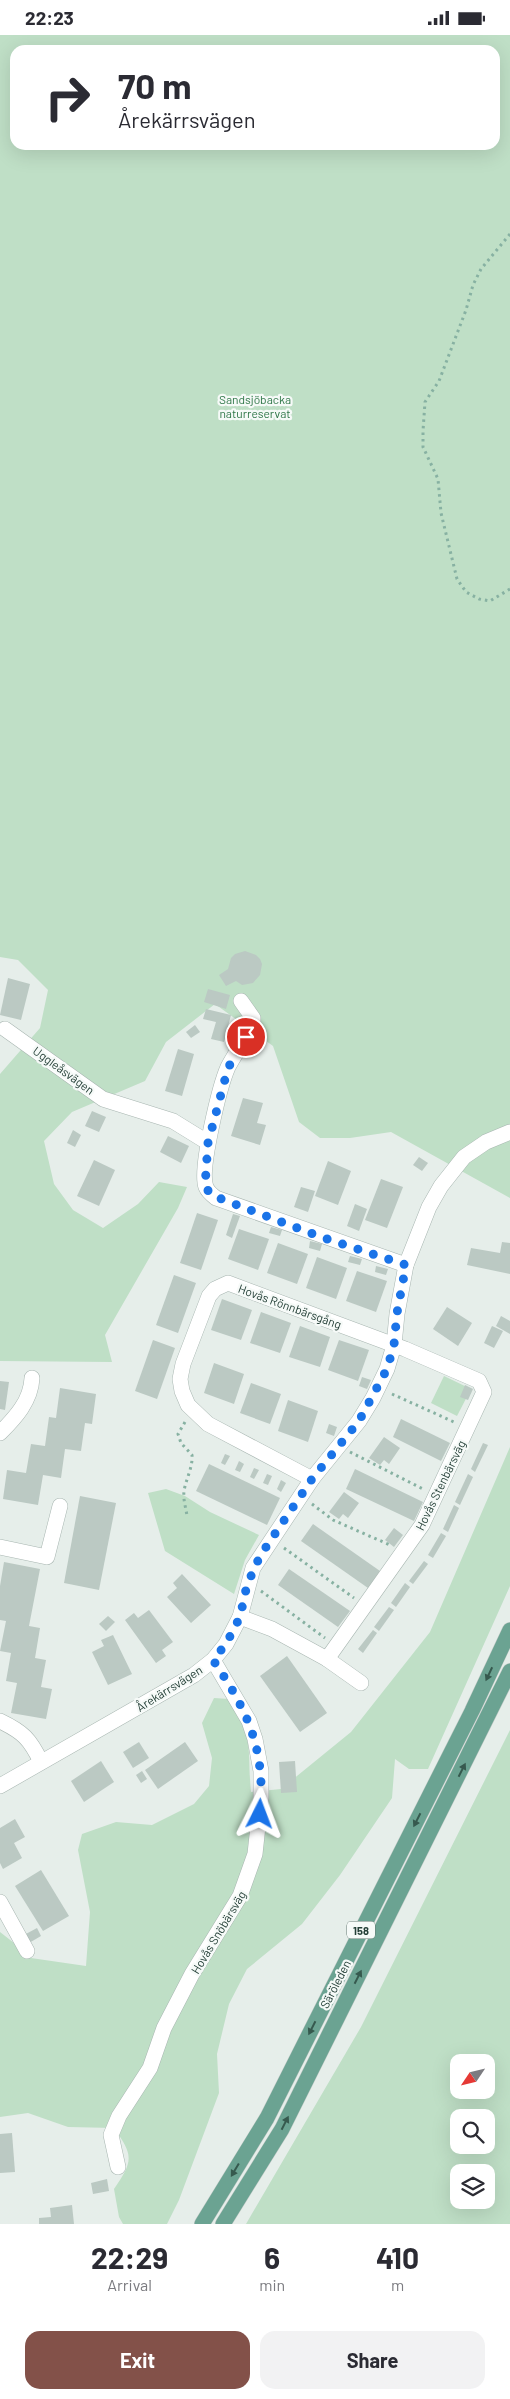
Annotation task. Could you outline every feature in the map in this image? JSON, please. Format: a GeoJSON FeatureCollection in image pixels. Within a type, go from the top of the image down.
{"type":"FeatureCollection","features":[{"type":"Feature","properties":{"kind":"main road","name":"Säröleden"},"geometry":{"type":"LineString","coordinates":[[202,2224],[267,2118],[472,1711],[510,1630]]}},
{"type":"Feature","properties":{"kind":"main road","name":"Säröleden"},"geometry":{"type":"LineString","coordinates":[[223,2224],[282,2129],[510,1671]]}},
{"type":"Feature","properties":{"kind":"street"},"geometry":{"type":"LineString","coordinates":[[241,1001],[253,1018],[253,1024],[228,1068],[208,1143],[205,1186],[211,1195],[321,1237],[406,1265]]}},
{"type":"Feature","properties":{"kind":"street","name":"Uggleåsvägen"},"geometry":{"type":"LineString","coordinates":[[5,1029],[103,1099],[173,1121],[208,1143]]}},
{"type":"Feature","properties":{"kind":"street","name":"Årekärrsvägen"},"geometry":{"type":"LineString","coordinates":[[0,1786],[180,1683],[213,1660],[226,1644],[240,1617],[253,1568],[312,1479],[359,1421],[387,1369],[394,1345],[397,1313],[406,1265],[430,1207],[464,1157],[486,1142],[510,1132]]}},
{"type":"Feature","properties":{"kind":"street","name":"Hovås Rönnbärsgång"},"geometry":{"type":"LineString","coordinates":[[312,1479],[208,1424],[193,1412],[182,1391],[180,1379],[183,1364],[209,1296],[221,1285],[228,1283],[394,1345]]}},
{"type":"Feature","properties":{"kind":"street","name":"Hovås Stenbärsväg"},"geometry":{"type":"LineString","coordinates":[[327,1659],[422,1525],[484,1392],[479,1381],[394,1345]]}},
{"type":"Feature","properties":{"kind":"street"},"geometry":{"type":"LineString","coordinates":[[0,1433],[20,1413],[32,1385],[32,1377]]}},
{"type":"Feature","properties":{"kind":"street"},"geometry":{"type":"LineString","coordinates":[[0,1547],[47,1557],[60,1506]]}},
{"type":"Feature","properties":{"kind":"street"},"geometry":{"type":"LineString","coordinates":[[240,1617],[272,1629],[327,1659],[361,1683]]}},
{"type":"Feature","properties":{"kind":"street","name":"Hovås Snöbärsväg"},"geometry":{"type":"LineString","coordinates":[[118,2167],[111,2135],[119,2116],[150,2068],[164,2028],[192,1975],[240,1897],[250,1875],[255,1854],[261,1798],[261,1771],[255,1739],[249,1721],[213,1660]]}},
{"type":"Feature","properties":{"kind":"street"},"geometry":{"type":"LineString","coordinates":[[0,1721],[19,1730],[31,1742],[41,1761]]}},
{"type":"Feature","properties":{"kind":"street"},"geometry":{"type":"LineString","coordinates":[[0,1902],[27,1951]]}},
{"type":"Feature","properties":{"kind":"path"},"geometry":{"type":"LineString","coordinates":[[510,234],[481,269],[473,285],[466,311],[438,381],[424,402],[422,431],[423,447],[438,479],[441,513],[457,579],[466,592],[478,599],[490,601],[510,589]]}},
{"type":"Feature","properties":{"kind":"path"},"geometry":{"type":"LineString","coordinates":[[389,1393],[468,1429]]}},
{"type":"Feature","properties":{"kind":"path"},"geometry":{"type":"LineString","coordinates":[[187,1516],[184,1490],[192,1465],[192,1455],[181,1443],[178,1434],[193,1412]]}},
{"type":"Feature","properties":{"kind":"path"},"geometry":{"type":"LineString","coordinates":[[350,1452],[437,1496]]}},
{"type":"Feature","properties":{"kind":"path"},"geometry":{"type":"LineString","coordinates":[[309,1502],[333,1520],[404,1552]]}},
{"type":"Feature","properties":{"kind":"path"},"geometry":{"type":"LineString","coordinates":[[273,1537],[280,1545],[365,1607]]}},
{"type":"Feature","properties":{"kind":"path"},"geometry":{"type":"LineString","coordinates":[[247,1585],[258,1589],[336,1646]]}},
{"type":"Feature","properties":{"kind":"green space","name":"Sandsjöbacka naturreservat"},"geometry":{"type":"Polygon","coordinates":[[[0,35],[510,35],[510,1198],[391,1132],[350,1138],[320,1138],[299,1122],[273,1046],[215,1004],[166,1042],[145,1081],[72,1112],[44,1141],[54,1184],[73,1210],[103,1228],[138,1204],[159,1182],[187,1187],[178,1208],[105,1335],[112,1362],[0,1361],[0,1074],[40,1028],[48,990],[18,960],[0,957],[0,35]]]}},
{"type":"Feature","properties":{"kind":"green space"},"geometry":{"type":"Polygon","coordinates":[[[444,1376],[471,1389],[457,1416],[431,1403],[444,1376]]]}},
{"type":"Feature","properties":{"kind":"green space"},"geometry":{"type":"Polygon","coordinates":[[[510,1447],[510,1586],[428,1769],[409,1769],[395,1759],[392,1798],[340,1875],[302,1924],[247,1969],[229,2004],[217,2054],[219,2093],[179,2200],[167,2224],[123,2224],[119,2217],[114,2189],[125,2172],[129,2159],[125,2145],[114,2128],[68,2127],[28,2113],[0,2117],[0,1932],[14,1943],[24,1957],[86,1966],[90,1912],[78,1850],[82,1834],[116,1822],[152,1825],[194,1804],[209,1786],[212,1758],[202,1723],[214,1698],[229,1699],[243,1724],[248,1744],[251,1792],[281,1789],[351,1732],[430,1632],[510,1447]]]}},
{"type":"Feature","properties":{"kind":"green space"},"geometry":{"type":"Polygon","coordinates":[[[166,1489],[185,1496],[210,1512],[259,1535],[245,1560],[234,1594],[165,1551],[148,1493],[166,1489]]]}},
{"type":"Feature","properties":{"kind":"green space"},"geometry":{"type":"Polygon","coordinates":[[[510,1730],[510,2224],[246,2224],[361,2027],[510,1730]]]}},
{"type":"Feature","properties":{"kind":"building"},"geometry":{"type":"Polygon","coordinates":[[[245,951],[256,955],[260,959],[262,964],[260,975],[253,983],[242,985],[236,981],[226,986],[219,975],[228,969],[231,958],[235,954],[245,951]]]}},
{"type":"Feature","properties":{"kind":"building"},"geometry":{"type":"Polygon","coordinates":[[[8,978],[30,984],[21,1020],[0,1015],[8,978]]]}},
{"type":"Feature","properties":{"kind":"building"},"geometry":{"type":"Polygon","coordinates":[[[208,989],[230,995],[226,1009],[204,1002],[208,989]]]}},
{"type":"Feature","properties":{"kind":"building"},"geometry":{"type":"Polygon","coordinates":[[[206,1009],[231,1015],[224,1042],[211,1039],[216,1022],[203,1019],[206,1009]]]}},
{"type":"Feature","properties":{"kind":"building"},"geometry":{"type":"Polygon","coordinates":[[[195,1025],[200,1032],[191,1038],[186,1032],[195,1025]]]}},
{"type":"Feature","properties":{"kind":"building"},"geometry":{"type":"Polygon","coordinates":[[[178,1049],[194,1054],[182,1096],[165,1091],[178,1049]]]}},
{"type":"Feature","properties":{"kind":"building"},"geometry":{"type":"Polygon","coordinates":[[[243,1098],[263,1103],[257,1123],[266,1125],[260,1145],[231,1136],[243,1098]]]}},
{"type":"Feature","properties":{"kind":"building"},"geometry":{"type":"Polygon","coordinates":[[[92,1111],[106,1117],[99,1132],[85,1126],[92,1111]]]}},
{"type":"Feature","properties":{"kind":"building"},"geometry":{"type":"Polygon","coordinates":[[[73,1130],[81,1135],[75,1147],[67,1143],[73,1130]]]}},
{"type":"Feature","properties":{"kind":"building"},"geometry":{"type":"Polygon","coordinates":[[[168,1136],[189,1146],[181,1163],[160,1152],[168,1136]]]}},
{"type":"Feature","properties":{"kind":"building"},"geometry":{"type":"Polygon","coordinates":[[[419,1157],[428,1163],[422,1171],[413,1165],[419,1157]]]}},
{"type":"Feature","properties":{"kind":"building"},"geometry":{"type":"Polygon","coordinates":[[[94,1160],[115,1170],[99,1206],[77,1196],[94,1160]]]}},
{"type":"Feature","properties":{"kind":"building"},"geometry":{"type":"Polygon","coordinates":[[[328,1161],[351,1171],[338,1205],[315,1196],[328,1161]]]}},
{"type":"Feature","properties":{"kind":"building"},"geometry":{"type":"Polygon","coordinates":[[[381,1179],[403,1187],[387,1228],[365,1220],[381,1179]]]}},
{"type":"Feature","properties":{"kind":"building"},"geometry":{"type":"Polygon","coordinates":[[[301,1187],[315,1191],[308,1212],[294,1207],[301,1187]]]}},
{"type":"Feature","properties":{"kind":"building"},"geometry":{"type":"Polygon","coordinates":[[[355,1204],[367,1209],[359,1231],[347,1226],[355,1204]]]}},
{"type":"Feature","properties":{"kind":"building"},"geometry":{"type":"Polygon","coordinates":[[[197,1213],[218,1220],[201,1270],[180,1263],[197,1213]]]}},
{"type":"Feature","properties":{"kind":"building"},"geometry":{"type":"Polygon","coordinates":[[[233,1214],[240,1216],[232,1238],[226,1235],[233,1214]]]}},
{"type":"Feature","properties":{"kind":"building"},"geometry":{"type":"Polygon","coordinates":[[[271,1227],[282,1230],[280,1236],[269,1233],[271,1227]]]}},
{"type":"Feature","properties":{"kind":"building"},"geometry":{"type":"Polygon","coordinates":[[[239,1229],[269,1239],[258,1270],[228,1259],[239,1229]]]}},
{"type":"Feature","properties":{"kind":"building"},"geometry":{"type":"Polygon","coordinates":[[[310,1241],[322,1244],[320,1251],[309,1248],[310,1241]]]}},
{"type":"Feature","properties":{"kind":"building"},"geometry":{"type":"Polygon","coordinates":[[[502,1242],[510,1243],[510,1274],[467,1265],[471,1248],[500,1253],[502,1242]]]}},
{"type":"Feature","properties":{"kind":"building"},"geometry":{"type":"Polygon","coordinates":[[[278,1243],[308,1254],[297,1284],[267,1273],[278,1243]]]}},
{"type":"Feature","properties":{"kind":"building"},"geometry":{"type":"Polygon","coordinates":[[[350,1256],[362,1259],[360,1265],[348,1262],[350,1256]]]}},
{"type":"Feature","properties":{"kind":"building"},"geometry":{"type":"Polygon","coordinates":[[[317,1257],[347,1268],[336,1299],[306,1288],[317,1257]]]}},
{"type":"Feature","properties":{"kind":"building"},"geometry":{"type":"Polygon","coordinates":[[[376,1266],[388,1269],[386,1275],[375,1272],[376,1266]]]}},
{"type":"Feature","properties":{"kind":"building"},"geometry":{"type":"Polygon","coordinates":[[[357,1271],[387,1281],[376,1312],[346,1301],[357,1271]]]}},
{"type":"Feature","properties":{"kind":"building"},"geometry":{"type":"Polygon","coordinates":[[[174,1275],[196,1283],[178,1333],[156,1325],[174,1275]]]}},
{"type":"Feature","properties":{"kind":"building"},"geometry":{"type":"Polygon","coordinates":[[[222,1299],[252,1310],[241,1340],[211,1330],[222,1299]]]}},
{"type":"Feature","properties":{"kind":"building"},"geometry":{"type":"Polygon","coordinates":[[[447,1307],[472,1323],[458,1346],[433,1329],[447,1307]]]}},
{"type":"Feature","properties":{"kind":"building"},"geometry":{"type":"Polygon","coordinates":[[[261,1312],[291,1323],[280,1353],[250,1343],[261,1312]]]}},
{"type":"Feature","properties":{"kind":"building"},"geometry":{"type":"Polygon","coordinates":[[[501,1316],[510,1321],[510,1334],[496,1326],[501,1316]]]}},
{"type":"Feature","properties":{"kind":"building"},"geometry":{"type":"Polygon","coordinates":[[[300,1326],[330,1337],[320,1367],[289,1357],[300,1326]]]}},
{"type":"Feature","properties":{"kind":"building"},"geometry":{"type":"Polygon","coordinates":[[[492,1326],[503,1331],[494,1348],[484,1343],[492,1326]]]}},
{"type":"Feature","properties":{"kind":"building"},"geometry":{"type":"Polygon","coordinates":[[[153,1340],[175,1348],[157,1399],[135,1391],[153,1340]]]}},
{"type":"Feature","properties":{"kind":"building"},"geometry":{"type":"Polygon","coordinates":[[[339,1340],[369,1350],[358,1381],[328,1370],[339,1340]]]}},
{"type":"Feature","properties":{"kind":"building"},"geometry":{"type":"Polygon","coordinates":[[[214,1363],[244,1374],[234,1404],[204,1393],[214,1363]]]}},
{"type":"Feature","properties":{"kind":"building"},"geometry":{"type":"Polygon","coordinates":[[[362,1377],[371,1380],[367,1389],[359,1386],[362,1377]]]}},
{"type":"Feature","properties":{"kind":"building"},"geometry":{"type":"Polygon","coordinates":[[[0,1381],[9,1382],[5,1410],[0,1409],[0,1381]]]}},
{"type":"Feature","properties":{"kind":"building"},"geometry":{"type":"Polygon","coordinates":[[[251,1383],[281,1394],[270,1424],[240,1413],[251,1383]]]}},
{"type":"Feature","properties":{"kind":"building"},"geometry":{"type":"Polygon","coordinates":[[[465,1385],[473,1389],[468,1400],[460,1397],[465,1385]]]}},
{"type":"Feature","properties":{"kind":"building"},"geometry":{"type":"Polygon","coordinates":[[[60,1388],[96,1394],[92,1424],[85,1423],[81,1451],[65,1449],[61,1478],[43,1475],[38,1505],[3,1499],[7,1470],[26,1473],[31,1444],[45,1446],[49,1417],[56,1418],[60,1388]]]}},
{"type":"Feature","properties":{"kind":"building"},"geometry":{"type":"Polygon","coordinates":[[[288,1400],[318,1411],[308,1442],[278,1431],[288,1400]]]}},
{"type":"Feature","properties":{"kind":"building"},"geometry":{"type":"Polygon","coordinates":[[[401,1419],[450,1443],[441,1461],[393,1437],[401,1419]]]}},
{"type":"Feature","properties":{"kind":"building"},"geometry":{"type":"Polygon","coordinates":[[[329,1424],[337,1427],[334,1436],[326,1433],[329,1424]]]}},
{"type":"Feature","properties":{"kind":"building"},"geometry":{"type":"Polygon","coordinates":[[[384,1437],[400,1448],[389,1464],[384,1460],[380,1465],[369,1458],[384,1437]]]}},
{"type":"Feature","properties":{"kind":"building"},"geometry":{"type":"Polygon","coordinates":[[[483,1443],[488,1445],[475,1472],[471,1469],[483,1443]]]}},
{"type":"Feature","properties":{"kind":"building"},"geometry":{"type":"Polygon","coordinates":[[[225,1454],[230,1456],[225,1465],[221,1463],[225,1454]]]}},
{"type":"Feature","properties":{"kind":"building"},"geometry":{"type":"Polygon","coordinates":[[[239,1461],[244,1464],[240,1472],[235,1470],[239,1461]]]}},
{"type":"Feature","properties":{"kind":"building"},"geometry":{"type":"Polygon","coordinates":[[[209,1464],[280,1498],[267,1525],[196,1491],[209,1464]]]}},
{"type":"Feature","properties":{"kind":"building"},"geometry":{"type":"Polygon","coordinates":[[[254,1468],[259,1470],[254,1479],[250,1477],[254,1468]]]}},
{"type":"Feature","properties":{"kind":"building"},"geometry":{"type":"Polygon","coordinates":[[[355,1469],[423,1502],[414,1521],[346,1489],[355,1469]]]}},
{"type":"Feature","properties":{"kind":"building"},"geometry":{"type":"Polygon","coordinates":[[[267,1474],[272,1476],[268,1485],[263,1483],[267,1474]]]}},
{"type":"Feature","properties":{"kind":"building"},"geometry":{"type":"Polygon","coordinates":[[[468,1474],[473,1477],[460,1505],[455,1502],[468,1474]]]}},
{"type":"Feature","properties":{"kind":"building"},"geometry":{"type":"Polygon","coordinates":[[[281,1480],[286,1483],[281,1492],[277,1489],[281,1480]]]}},
{"type":"Feature","properties":{"kind":"building"},"geometry":{"type":"Polygon","coordinates":[[[344,1492],[359,1503],[348,1518],[343,1514],[339,1519],[329,1512],[344,1492]]]}},
{"type":"Feature","properties":{"kind":"building"},"geometry":{"type":"Polygon","coordinates":[[[80,1496],[116,1503],[99,1590],[64,1583],[80,1496]]]}},
{"type":"Feature","properties":{"kind":"building"},"geometry":{"type":"Polygon","coordinates":[[[454,1505],[459,1508],[448,1532],[443,1529],[454,1505]]]}},
{"type":"Feature","properties":{"kind":"building"},"geometry":{"type":"Polygon","coordinates":[[[313,1524],[380,1571],[368,1588],[301,1541],[313,1524]]]}},
{"type":"Feature","properties":{"kind":"building"},"geometry":{"type":"Polygon","coordinates":[[[394,1528],[403,1535],[394,1547],[385,1540],[394,1528]]]}},
{"type":"Feature","properties":{"kind":"building"},"geometry":{"type":"Polygon","coordinates":[[[441,1533],[446,1536],[433,1558],[428,1555],[441,1533]]]}},
{"type":"Feature","properties":{"kind":"building"},"geometry":{"type":"Polygon","coordinates":[[[424,1561],[428,1564],[413,1584],[409,1581],[424,1561]]]}},
{"type":"Feature","properties":{"kind":"building"},"geometry":{"type":"Polygon","coordinates":[[[4,1562],[40,1569],[29,1626],[40,1628],[35,1658],[46,1660],[41,1687],[52,1689],[46,1719],[11,1713],[17,1683],[6,1681],[11,1653],[0,1651],[6,1621],[0,1620],[0,1586],[4,1562]]]}},
{"type":"Feature","properties":{"kind":"building"},"geometry":{"type":"Polygon","coordinates":[[[289,1569],[350,1611],[338,1627],[278,1585],[289,1569]]]}},
{"type":"Feature","properties":{"kind":"building"},"geometry":{"type":"Polygon","coordinates":[[[182,1574],[211,1605],[191,1623],[167,1597],[177,1588],[173,1583],[182,1574]]]}},
{"type":"Feature","properties":{"kind":"building"},"geometry":{"type":"Polygon","coordinates":[[[405,1583],[410,1587],[396,1607],[391,1603],[405,1583]]]}},
{"type":"Feature","properties":{"kind":"building"},"geometry":{"type":"Polygon","coordinates":[[[389,1607],[394,1610],[379,1631],[374,1627],[389,1607]]]}},
{"type":"Feature","properties":{"kind":"building"},"geometry":{"type":"Polygon","coordinates":[[[149,1610],[173,1642],[162,1650],[166,1656],[156,1663],[125,1620],[134,1613],[138,1618],[149,1610]]]}},
{"type":"Feature","properties":{"kind":"building"},"geometry":{"type":"Polygon","coordinates":[[[108,1616],[115,1622],[106,1631],[99,1624],[108,1616]]]}},
{"type":"Feature","properties":{"kind":"building"},"geometry":{"type":"Polygon","coordinates":[[[373,1630],[377,1633],[363,1653],[358,1649],[373,1630]]]}},
{"type":"Feature","properties":{"kind":"building"},"geometry":{"type":"Polygon","coordinates":[[[113,1635],[132,1674],[108,1685],[92,1652],[104,1646],[101,1640],[113,1635]]]}},
{"type":"Feature","properties":{"kind":"building"},"geometry":{"type":"Polygon","coordinates":[[[287,1656],[327,1713],[300,1732],[260,1676],[287,1656]]]}},
{"type":"Feature","properties":{"kind":"building"},"geometry":{"type":"Polygon","coordinates":[[[139,1742],[149,1758],[133,1768],[123,1752],[139,1742]]]}},
{"type":"Feature","properties":{"kind":"building"},"geometry":{"type":"Polygon","coordinates":[[[185,1742],[198,1761],[158,1789],[145,1770],[185,1742]]]}},
{"type":"Feature","properties":{"kind":"building"},"geometry":{"type":"Polygon","coordinates":[[[101,1761],[114,1782],[84,1802],[71,1781],[101,1761]]]}},
{"type":"Feature","properties":{"kind":"building"},"geometry":{"type":"Polygon","coordinates":[[[295,1761],[297,1792],[281,1793],[279,1762],[295,1761]]]}},
{"type":"Feature","properties":{"kind":"building"},"geometry":{"type":"Polygon","coordinates":[[[142,1771],[147,1779],[141,1783],[136,1775],[142,1771]]]}},
{"type":"Feature","properties":{"kind":"building"},"geometry":{"type":"Polygon","coordinates":[[[15,1819],[25,1837],[14,1843],[22,1858],[3,1869],[0,1863],[0,1828],[15,1819]]]}},
{"type":"Feature","properties":{"kind":"building"},"geometry":{"type":"Polygon","coordinates":[[[41,1870],[69,1916],[43,1931],[15,1886],[41,1870]]]}},
{"type":"Feature","properties":{"kind":"building"},"geometry":{"type":"Polygon","coordinates":[[[37,1928],[41,1936],[29,1943],[24,1935],[37,1928]]]}},
{"type":"Feature","properties":{"kind":"building"},"geometry":{"type":"Polygon","coordinates":[[[12,2133],[15,2172],[0,2173],[0,2134],[12,2133]]]}},
{"type":"Feature","properties":{"kind":"building"},"geometry":{"type":"Polygon","coordinates":[[[107,2179],[109,2191],[93,2194],[91,2183],[107,2179]]]}},
{"type":"Feature","properties":{"kind":"building"},"geometry":{"type":"Polygon","coordinates":[[[72,2205],[74,2224],[39,2224],[39,2218],[51,2217],[50,2208],[72,2205]]]}},
{"type":"Feature","properties":{"kind":"route"},"geometry":{"type":"LineString","coordinates":[[246,1037],[228,1068],[208,1143],[205,1186],[211,1195],[321,1237],[406,1265],[397,1313],[394,1345],[387,1369],[373,1398],[359,1421],[312,1479],[260,1556],[247,1585],[240,1617],[226,1644],[213,1660],[249,1721],[255,1739],[261,1771],[260,1814]]}}]}
